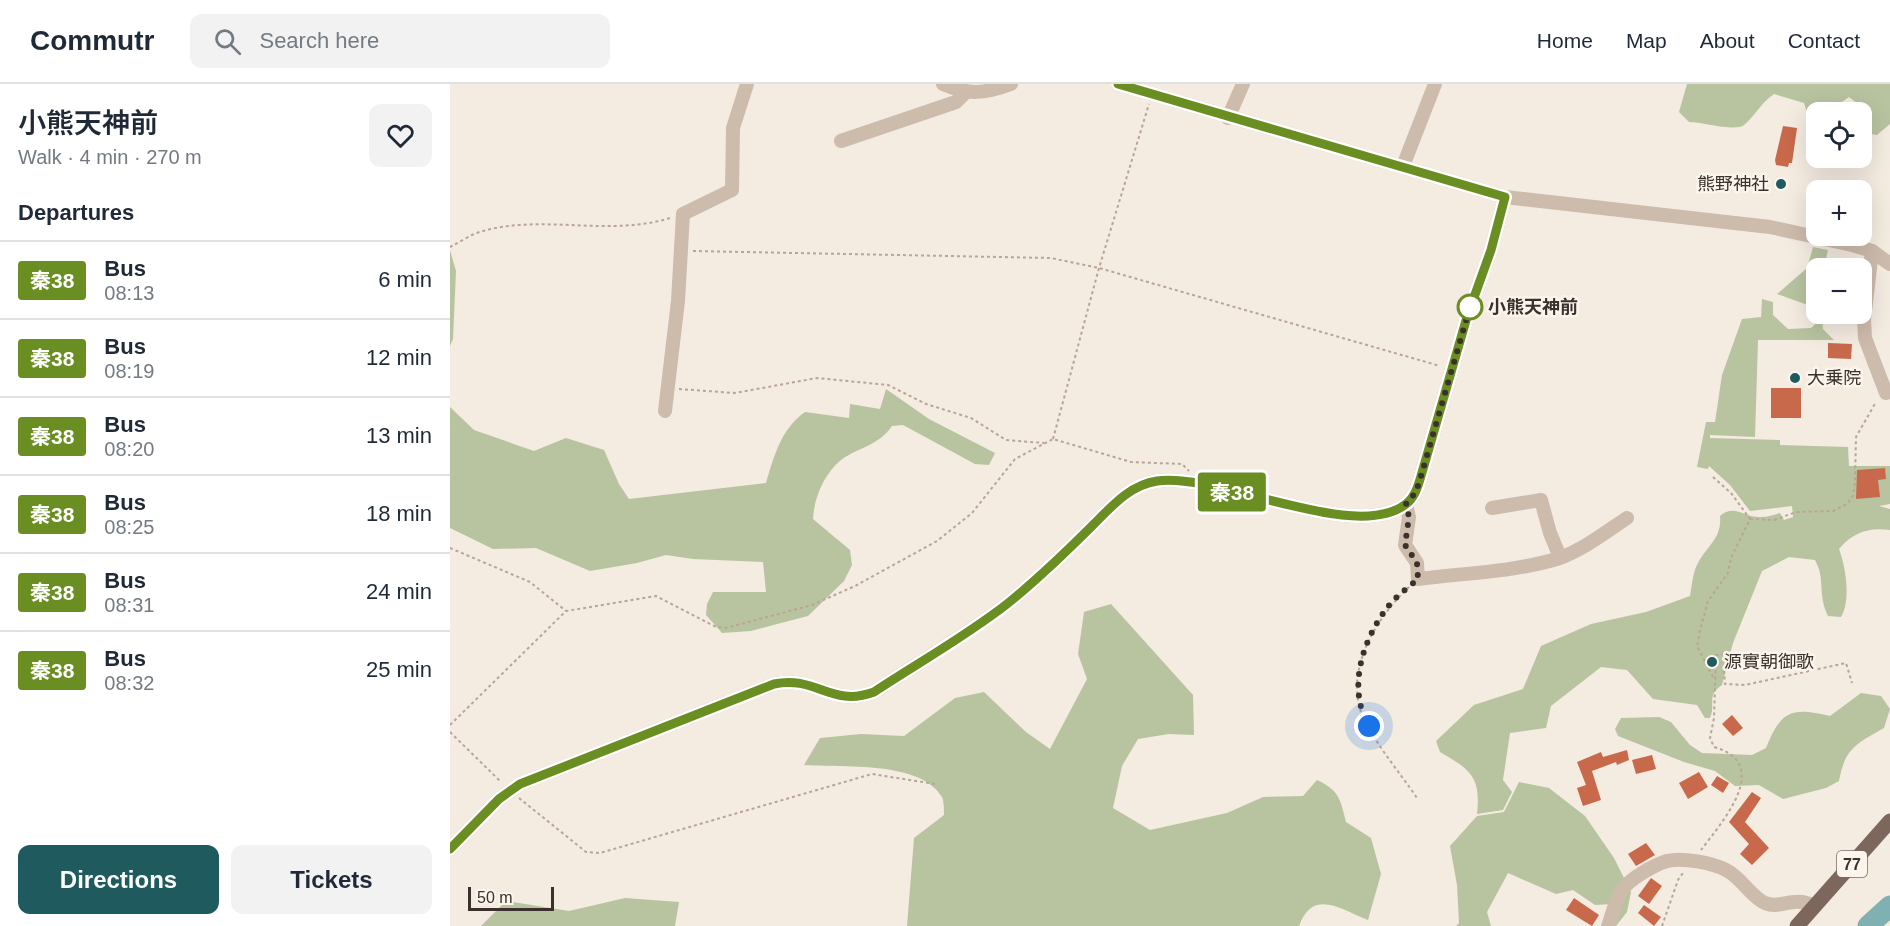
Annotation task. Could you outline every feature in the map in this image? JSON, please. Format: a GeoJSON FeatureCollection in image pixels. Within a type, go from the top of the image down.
{"type":"FeatureCollection","features":[{"type":"Feature","properties":{"kind":"main road","name":"77"},"geometry":{"type":"LineString","coordinates":[[1797,926],[1890,821]]}},
{"type":"Feature","properties":{"kind":"street"},"geometry":{"type":"LineString","coordinates":[[664,411],[683,214],[732,190],[733,128],[747,84]]}},
{"type":"Feature","properties":{"kind":"street"},"geometry":{"type":"LineString","coordinates":[[943,84],[965,93],[995,90],[1011,84]]}},
{"type":"Feature","properties":{"kind":"street"},"geometry":{"type":"LineString","coordinates":[[1118,84],[1228,118],[1403,165],[1505,197],[1770,226],[1872,251],[1890,264]]}},
{"type":"Feature","properties":{"kind":"street"},"geometry":{"type":"LineString","coordinates":[[1228,118],[1243,84]]}},
{"type":"Feature","properties":{"kind":"street"},"geometry":{"type":"LineString","coordinates":[[1403,165],[1435,84]]}},
{"type":"Feature","properties":{"kind":"street"},"geometry":{"type":"LineString","coordinates":[[841,141],[956,102],[965,93]]}},
{"type":"Feature","properties":{"kind":"street"},"geometry":{"type":"LineString","coordinates":[[450,849],[510,790],[774,684],[799,681],[840,697],[860,697],[874,692],[1005,605],[1046,572],[1120,498],[1142,484],[1158,480],[1189,482],[1297,508],[1324,512],[1365,515],[1390,511],[1406,504],[1416,492],[1505,197]]}},
{"type":"Feature","properties":{"kind":"street"},"geometry":{"type":"LineString","coordinates":[[1872,251],[1864,320],[1865,338],[1888,392]]}},
{"type":"Feature","properties":{"kind":"street"},"geometry":{"type":"LineString","coordinates":[[1492,508],[1541,500],[1550,533],[1560,557]]}},
{"type":"Feature","properties":{"kind":"street"},"geometry":{"type":"LineString","coordinates":[[1406,504],[1409,517],[1405,545],[1417,563],[1418,579],[1523,566],[1560,557],[1588,544],[1627,518]]}},
{"type":"Feature","properties":{"kind":"street"},"geometry":{"type":"LineString","coordinates":[[1608,926],[1621,892],[1634,880],[1668,861],[1692,862],[1725,869],[1740,879],[1765,903],[1802,900],[1814,906]]}},
{"type":"Feature","properties":{"kind":"path"},"geometry":{"type":"LineString","coordinates":[[1053,439],[1099,268],[1151,95]]}},
{"type":"Feature","properties":{"kind":"path"},"geometry":{"type":"LineString","coordinates":[[450,247],[480,231],[495,228],[539,225],[626,227],[655,223],[683,214]]}},
{"type":"Feature","properties":{"kind":"path"},"geometry":{"type":"LineString","coordinates":[[681,251],[1051,258],[1099,268],[1452,370]]}},
{"type":"Feature","properties":{"kind":"path"},"geometry":{"type":"LineString","coordinates":[[668,388],[735,393],[817,378],[888,385],[926,404],[971,418],[1006,440],[1044,444]]}},
{"type":"Feature","properties":{"kind":"path"},"geometry":{"type":"LineString","coordinates":[[1750,519],[1774,520],[1796,512],[1833,511],[1847,504],[1853,496],[1855,482],[1856,437],[1879,396],[1888,392]]}},
{"type":"Feature","properties":{"kind":"path"},"geometry":{"type":"LineString","coordinates":[[450,725],[566,611],[656,596],[716,627],[726,628],[812,605],[855,586],[937,541],[972,513],[1015,459],[1053,439],[1131,462],[1182,464],[1189,469],[1189,482]]}},
{"type":"Feature","properties":{"kind":"path"},"geometry":{"type":"LineString","coordinates":[[1713,477],[1731,493],[1750,519]]}},
{"type":"Feature","properties":{"kind":"path"},"geometry":{"type":"LineString","coordinates":[[1713,678],[1697,646],[1700,630],[1708,601],[1728,573],[1731,558],[1750,519]]}},
{"type":"Feature","properties":{"kind":"path"},"geometry":{"type":"LineString","coordinates":[[450,548],[530,582],[566,611]]}},
{"type":"Feature","properties":{"kind":"path"},"geometry":{"type":"LineString","coordinates":[[1417,798],[1387,755],[1361,711],[1358,683],[1362,660],[1374,627],[1389,606],[1418,579]]}},
{"type":"Feature","properties":{"kind":"path"},"geometry":{"type":"LineString","coordinates":[[1662,926],[1678,880],[1732,807],[1742,784],[1742,767],[1734,756],[1714,747],[1710,738],[1714,718],[1713,678],[1716,655],[1723,654],[1725,684],[1745,685],[1846,663],[1852,683]]}},
{"type":"Feature","properties":{"kind":"path"},"geometry":{"type":"LineString","coordinates":[[450,732],[510,790],[586,852],[600,854],[873,774],[935,784]]}},
{"type":"Feature","properties":{"kind":"green space"},"geometry":{"type":"Polygon","coordinates":[[[1687,84],[1890,84],[1890,124],[1877,135],[1872,134],[1872,102],[1855,102],[1849,97],[1842,102],[1806,102],[1806,109],[1804,103],[1774,94],[1740,127],[1689,122],[1679,112],[1687,84]]]}},
{"type":"Feature","properties":{"kind":"green space"},"geometry":{"type":"Polygon","coordinates":[[[1813,247],[1828,250],[1826,258],[1810,258],[1813,247]]]}},
{"type":"Feature","properties":{"kind":"green space"},"geometry":{"type":"Polygon","coordinates":[[[450,250],[456,271],[453,339],[450,346],[450,250]]]}},
{"type":"Feature","properties":{"kind":"green space"},"geometry":{"type":"Polygon","coordinates":[[[1806,269],[1806,304],[1777,294],[1806,269]]]}},
{"type":"Feature","properties":{"kind":"green space"},"geometry":{"type":"Polygon","coordinates":[[[1762,299],[1773,302],[1773,315],[1788,329],[1811,328],[1815,324],[1823,324],[1823,329],[1834,340],[1758,340],[1755,437],[1710,435],[1710,438],[1780,440],[1780,445],[1848,447],[1849,466],[1890,466],[1890,504],[1879,506],[1890,509],[1890,530],[1875,529],[1862,532],[1850,538],[1839,549],[1844,565],[1847,593],[1841,617],[1828,616],[1815,560],[1789,557],[1762,571],[1733,643],[1722,685],[1714,692],[1710,718],[1705,718],[1697,705],[1653,699],[1627,670],[1601,667],[1551,706],[1546,728],[1510,733],[1503,780],[1512,792],[1503,810],[1477,814],[1477,791],[1472,776],[1440,752],[1436,741],[1474,705],[1523,689],[1541,646],[1591,624],[1646,612],[1690,596],[1696,566],[1717,536],[1720,516],[1725,512],[1735,511],[1755,517],[1780,513],[1784,520],[1793,517],[1792,506],[1750,511],[1730,485],[1709,466],[1708,469],[1697,467],[1706,422],[1715,422],[1722,375],[1742,319],[1761,317],[1762,299]]]}},
{"type":"Feature","properties":{"kind":"green space"},"geometry":{"type":"Polygon","coordinates":[[[886,389],[929,419],[995,453],[989,465],[975,464],[903,425],[892,426],[874,442],[841,460],[821,487],[815,503],[813,519],[850,550],[852,565],[844,581],[808,616],[751,631],[722,633],[706,615],[707,604],[713,592],[766,592],[763,562],[693,559],[666,555],[637,563],[590,571],[536,548],[493,549],[450,528],[450,407],[474,430],[534,451],[566,438],[604,450],[619,484],[629,499],[766,483],[784,435],[805,412],[849,418],[850,404],[880,409],[886,389]]]}},
{"type":"Feature","properties":{"kind":"green space"},"geometry":{"type":"Polygon","coordinates":[[[1111,604],[1193,695],[1194,735],[1169,734],[1138,739],[1122,766],[1113,808],[1150,830],[1227,813],[1263,797],[1303,796],[1317,780],[1338,796],[1346,822],[1371,838],[1381,874],[1368,920],[1338,907],[1320,905],[1312,907],[1305,914],[1299,926],[907,926],[914,838],[944,815],[942,797],[931,785],[898,771],[804,765],[820,738],[861,734],[904,736],[955,698],[984,692],[1026,732],[1050,749],[1087,679],[1078,654],[1084,612],[1111,604]]]}},
{"type":"Feature","properties":{"kind":"green space"},"geometry":{"type":"Polygon","coordinates":[[[1861,693],[1881,696],[1890,709],[1884,728],[1853,748],[1845,761],[1839,781],[1826,788],[1783,799],[1759,785],[1735,786],[1715,771],[1684,762],[1618,736],[1615,729],[1621,718],[1659,717],[1671,722],[1690,745],[1702,753],[1752,755],[1766,748],[1777,726],[1789,714],[1806,712],[1830,716],[1861,693]]]}},
{"type":"Feature","properties":{"kind":"green space"},"geometry":{"type":"Polygon","coordinates":[[[1519,782],[1549,788],[1585,816],[1614,858],[1631,892],[1627,912],[1616,926],[1602,926],[1612,904],[1595,905],[1573,890],[1556,894],[1508,873],[1487,912],[1491,926],[1456,926],[1459,923],[1457,885],[1450,846],[1477,816],[1504,812],[1519,782]]]}},
{"type":"Feature","properties":{"kind":"green space"},"geometry":{"type":"Polygon","coordinates":[[[625,898],[679,902],[675,926],[481,926],[506,901],[569,911],[625,898]]]}},
{"type":"Feature","properties":{"kind":"building"},"geometry":{"type":"Polygon","coordinates":[[[1783,126],[1797,128],[1792,163],[1789,163],[1788,167],[1776,165],[1775,160],[1783,126]]]}},
{"type":"Feature","properties":{"kind":"building"},"geometry":{"type":"Polygon","coordinates":[[[1828,343],[1852,344],[1851,359],[1828,358],[1828,343]]]}},
{"type":"Feature","properties":{"kind":"building"},"geometry":{"type":"Polygon","coordinates":[[[1771,388],[1801,388],[1801,418],[1771,418],[1771,388]]]}},
{"type":"Feature","properties":{"kind":"building"},"geometry":{"type":"Polygon","coordinates":[[[1885,468],[1886,479],[1878,480],[1880,497],[1856,499],[1857,470],[1885,468]]]}},
{"type":"Feature","properties":{"kind":"building"},"geometry":{"type":"Polygon","coordinates":[[[1732,715],[1743,728],[1733,736],[1722,724],[1732,715]]]}},
{"type":"Feature","properties":{"kind":"building"},"geometry":{"type":"Polygon","coordinates":[[[1627,750],[1629,760],[1592,771],[1601,800],[1583,806],[1577,788],[1586,785],[1577,762],[1601,752],[1603,757],[1627,750]]]}},
{"type":"Feature","properties":{"kind":"building"},"geometry":{"type":"Polygon","coordinates":[[[1652,755],[1656,769],[1636,774],[1632,760],[1652,755]]]}},
{"type":"Feature","properties":{"kind":"building"},"geometry":{"type":"Polygon","coordinates":[[[1699,772],[1708,787],[1688,799],[1679,783],[1699,772]]]}},
{"type":"Feature","properties":{"kind":"building"},"geometry":{"type":"Polygon","coordinates":[[[1717,776],[1729,783],[1723,793],[1711,785],[1717,776]]]}},
{"type":"Feature","properties":{"kind":"building"},"geometry":{"type":"Polygon","coordinates":[[[1752,792],[1761,798],[1745,822],[1769,848],[1752,865],[1740,854],[1749,844],[1729,822],[1752,792]]]}},
{"type":"Feature","properties":{"kind":"building"},"geometry":{"type":"Polygon","coordinates":[[[1646,843],[1655,855],[1636,866],[1628,854],[1646,843]]]}},
{"type":"Feature","properties":{"kind":"building"},"geometry":{"type":"Polygon","coordinates":[[[1651,878],[1662,886],[1649,904],[1638,896],[1651,878]]]}},
{"type":"Feature","properties":{"kind":"building"},"geometry":{"type":"Polygon","coordinates":[[[1574,898],[1599,915],[1592,926],[1566,910],[1574,898]]]}},
{"type":"Feature","properties":{"kind":"building"},"geometry":{"type":"Polygon","coordinates":[[[1644,905],[1661,917],[1654,926],[1638,913],[1644,905]]]}},
{"type":"Feature","properties":{"kind":"waterway"},"geometry":{"type":"LineString","coordinates":[[1868,926],[1890,906]]}},
{"type":"Feature","properties":{"kind":"bus line","name":"秦38"},"geometry":{"type":"LineString","coordinates":[[450,849],[499,799],[520,784],[774,684],[799,681],[840,697],[860,697],[874,692],[1005,605],[1046,572],[1120,498],[1142,484],[1158,480],[1194,482],[1297,508],[1324,512],[1365,515],[1390,511],[1406,504],[1416,492],[1467,317],[1491,250],[1505,197],[1403,165],[1228,118],[1118,84]]}},
{"type":"Feature","properties":{"kind":"place","name":"熊野神社"},"geometry":{"type":"Point","coordinates":[1781,184]}},
{"type":"Feature","properties":{"kind":"place","name":"小熊天神前"},"geometry":{"type":"Point","coordinates":[1470,307]}},
{"type":"Feature","properties":{"kind":"place","name":"大乗院"},"geometry":{"type":"Point","coordinates":[1795,378]}},
{"type":"Feature","properties":{"kind":"place","name":"源實朝御歌"},"geometry":{"type":"Point","coordinates":[1712,662]}},
{"type":"Feature","properties":{"kind":"route"},"geometry":{"type":"LineString","coordinates":[[1369,726],[1358,701],[1362,660],[1374,627],[1389,606],[1418,579],[1417,563],[1405,545],[1409,517],[1406,504],[1416,492],[1470,307]]}}]}
